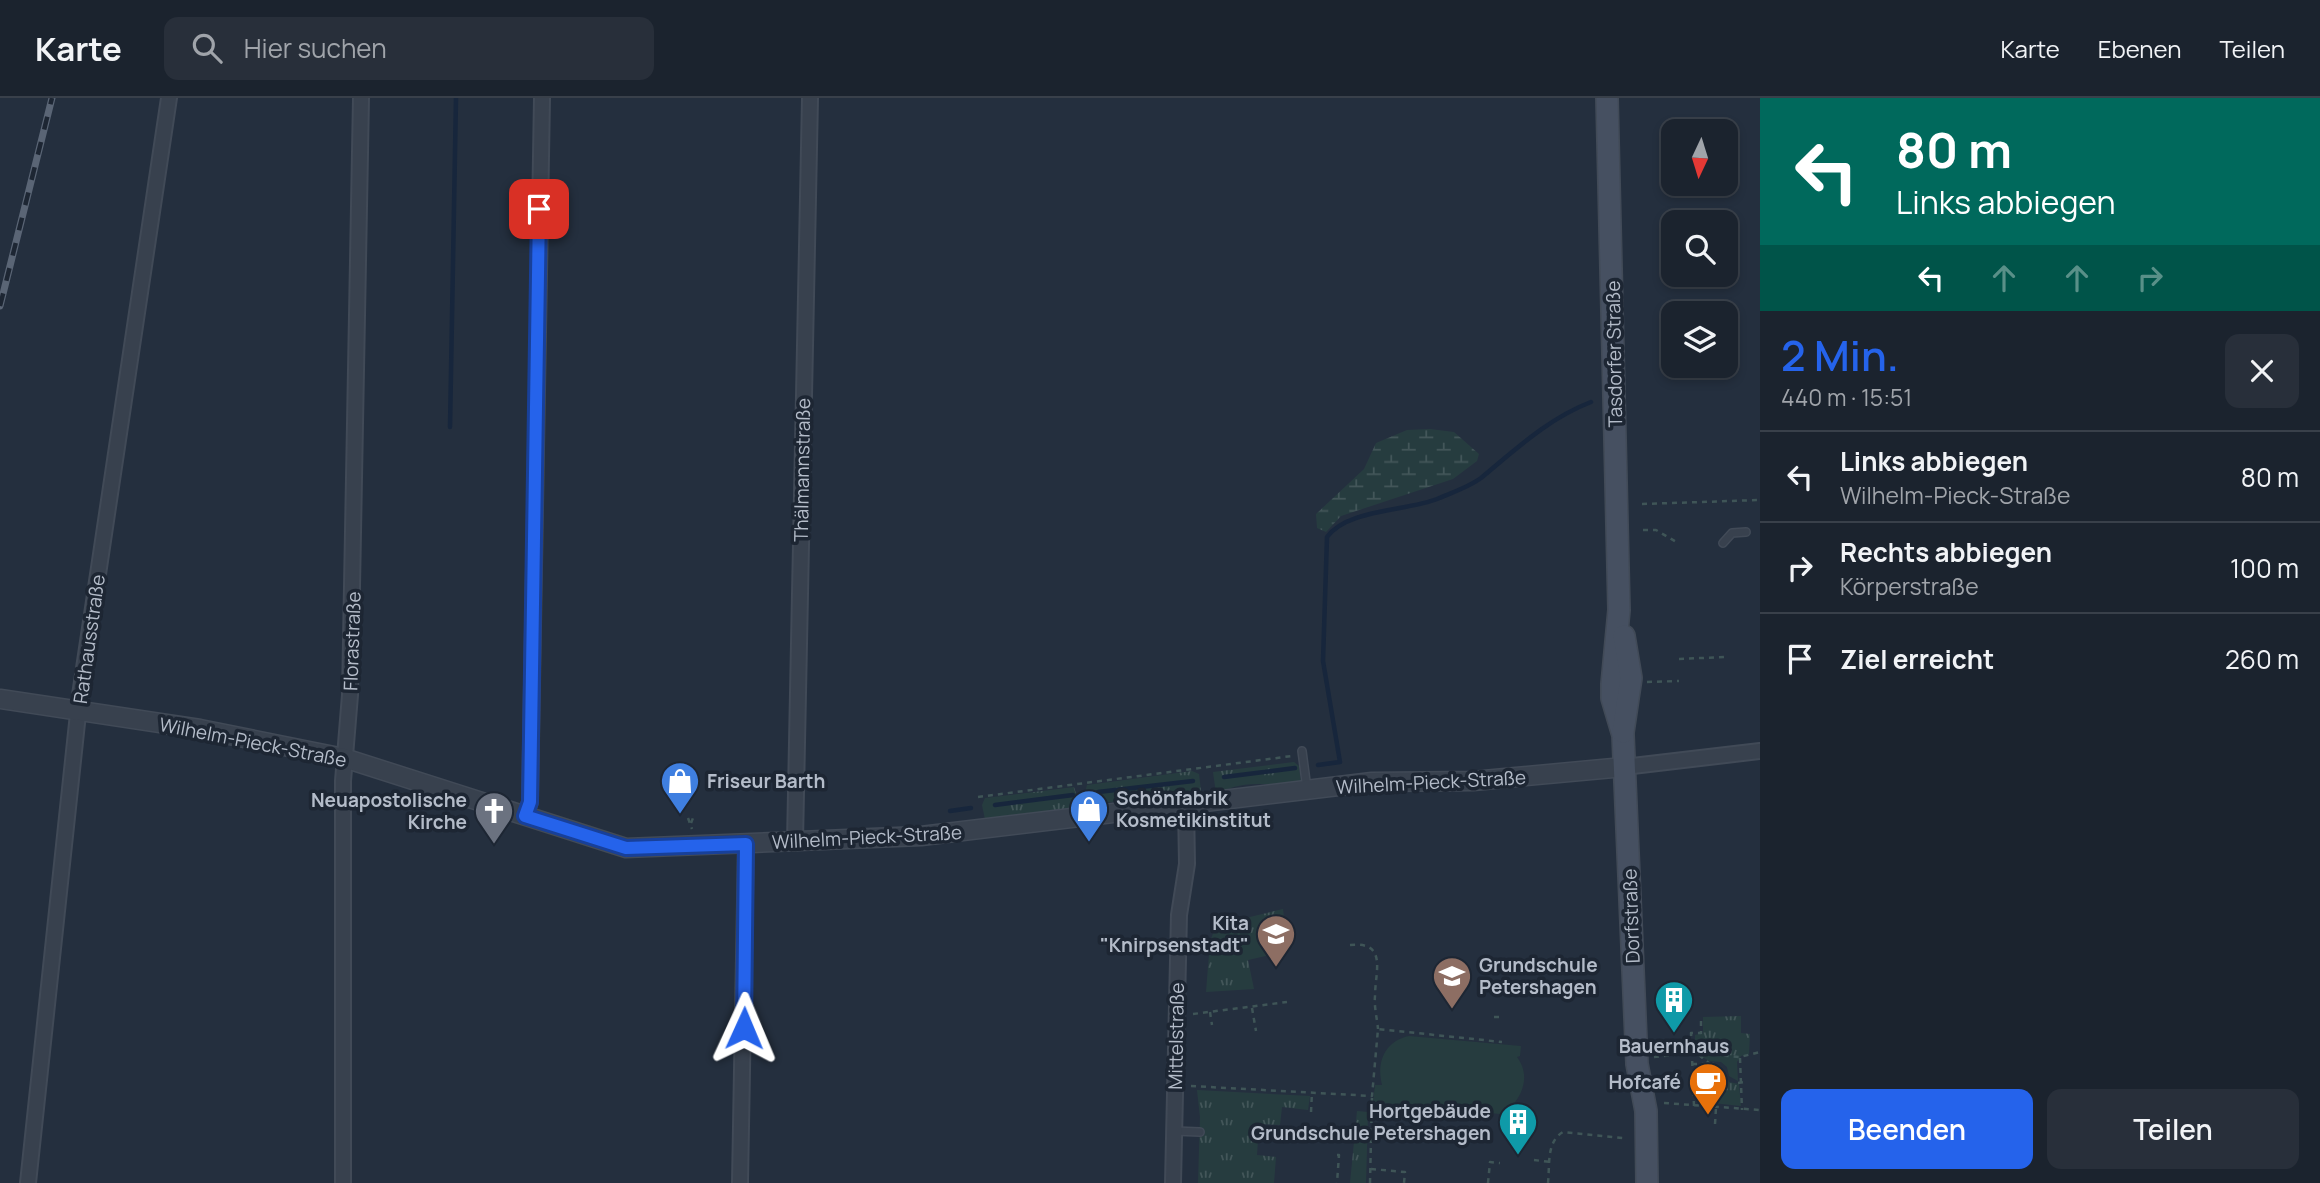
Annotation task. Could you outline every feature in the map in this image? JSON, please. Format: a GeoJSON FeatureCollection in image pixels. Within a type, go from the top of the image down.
{"type":"FeatureCollection","features":[{"type":"Feature","properties":{"kind":"main road","name":"Tasdorfer Straße"},"geometry":{"type":"LineString","coordinates":[[1607,98],[1619,610],[1631,678],[1631,697],[1623,735],[1624,767]]}},
{"type":"Feature","properties":{"kind":"main road","name":"Dorfstraße"},"geometry":{"type":"LineString","coordinates":[[1624,767],[1637,1064],[1634,1104],[1637,1183]]}},
{"type":"Feature","properties":{"kind":"main road","name":"Dorfstraße"},"geometry":{"type":"LineString","coordinates":[[1637,1064],[1646,1111],[1647,1183]]}},
{"type":"Feature","properties":{"kind":"street","name":"Rathausstraße"},"geometry":{"type":"LineString","coordinates":[[28,1183],[79,710],[169,98]]}},
{"type":"Feature","properties":{"kind":"street","name":"Florastraße"},"geometry":{"type":"LineString","coordinates":[[343,1183],[344,758],[351,695],[361,98]]}},
{"type":"Feature","properties":{"kind":"street"},"geometry":{"type":"LineString","coordinates":[[525,816],[530,802],[542,98]]}},
{"type":"Feature","properties":{"kind":"street","name":"Thälmannstraße"},"geometry":{"type":"LineString","coordinates":[[795,842],[810,98]]}},
{"type":"Feature","properties":{"kind":"street","name":"Wilhelm-Pieck-Straße"},"geometry":{"type":"LineString","coordinates":[[0,699],[200,729],[344,758],[626,848],[934,835],[1372,782],[1473,781],[1624,767]]}},
{"type":"Feature","properties":{"kind":"street"},"geometry":{"type":"LineString","coordinates":[[1624,767],[1760,751]]}},
{"type":"Feature","properties":{"kind":"street","name":"Mittelstraße"},"geometry":{"type":"LineString","coordinates":[[1173,1183],[1179,915],[1187,864],[1186,805]]}},
{"type":"Feature","properties":{"kind":"street"},"geometry":{"type":"LineString","coordinates":[[740,1183],[746,844]]}},
{"type":"Feature","properties":{"kind":"lane"},"geometry":{"type":"LineString","coordinates":[[1723,543],[1732,533],[1746,532]]}},
{"type":"Feature","properties":{"kind":"lane"},"geometry":{"type":"LineString","coordinates":[[1302,753],[1307,790]]}},
{"type":"Feature","properties":{"kind":"lane"},"geometry":{"type":"LineString","coordinates":[[1174,1131],[1200,1132]]}},
{"type":"Feature","properties":{"kind":"path"},"geometry":{"type":"LineString","coordinates":[[1642,504],[1760,500]]}},
{"type":"Feature","properties":{"kind":"path"},"geometry":{"type":"LineString","coordinates":[[1643,530],[1656,530],[1678,543]]}},
{"type":"Feature","properties":{"kind":"path"},"geometry":{"type":"LineString","coordinates":[[1679,659],[1724,657]]}},
{"type":"Feature","properties":{"kind":"path"},"geometry":{"type":"LineString","coordinates":[[1646,682],[1679,681]]}},
{"type":"Feature","properties":{"kind":"path"},"geometry":{"type":"LineString","coordinates":[[978,797],[1302,753]]}},
{"type":"Feature","properties":{"kind":"path"},"geometry":{"type":"LineString","coordinates":[[1251,821],[1261,820],[1261,813],[1266,813],[1270,826]]}},
{"type":"Feature","properties":{"kind":"path"},"geometry":{"type":"LineString","coordinates":[[688,818],[691,825],[693,818]]}},
{"type":"Feature","properties":{"kind":"path"},"geometry":{"type":"LineString","coordinates":[[495,819],[492,830],[496,829]]}},
{"type":"Feature","properties":{"kind":"path"},"geometry":{"type":"LineString","coordinates":[[1350,945],[1362,943],[1371,948],[1378,957],[1374,998],[1378,1029],[1368,1157],[1370,1183]]}},
{"type":"Feature","properties":{"kind":"path"},"geometry":{"type":"LineString","coordinates":[[1193,1014],[1252,1009],[1287,1002]]}},
{"type":"Feature","properties":{"kind":"path"},"geometry":{"type":"LineString","coordinates":[[1252,1009],[1256,1031]]}},
{"type":"Feature","properties":{"kind":"path"},"geometry":{"type":"LineString","coordinates":[[1210,1012],[1212,1025]]}},
{"type":"Feature","properties":{"kind":"path"},"geometry":{"type":"LineString","coordinates":[[1494,1017],[1504,1017]]}},
{"type":"Feature","properties":{"kind":"path"},"geometry":{"type":"LineString","coordinates":[[1694,1106],[1690,1036],[1691,1033],[1702,1032],[1701,1018]]}},
{"type":"Feature","properties":{"kind":"path"},"geometry":{"type":"LineString","coordinates":[[1378,1029],[1502,1042]]}},
{"type":"Feature","properties":{"kind":"path"},"geometry":{"type":"LineString","coordinates":[[1658,1057],[1692,1053],[1740,1057],[1760,1052]]}},
{"type":"Feature","properties":{"kind":"path"},"geometry":{"type":"LineString","coordinates":[[1692,1064],[1712,1064],[1697,1054]]}},
{"type":"Feature","properties":{"kind":"path"},"geometry":{"type":"LineString","coordinates":[[1740,1057],[1742,1110]]}},
{"type":"Feature","properties":{"kind":"path"},"geometry":{"type":"LineString","coordinates":[[1191,1086],[1371,1096]]}},
{"type":"Feature","properties":{"kind":"path"},"geometry":{"type":"LineString","coordinates":[[1311,1112],[1312,1092]]}},
{"type":"Feature","properties":{"kind":"path"},"geometry":{"type":"LineString","coordinates":[[1664,1103],[1760,1110]]}},
{"type":"Feature","properties":{"kind":"path"},"geometry":{"type":"LineString","coordinates":[[1715,1124],[1716,1108]]}},
{"type":"Feature","properties":{"kind":"path"},"geometry":{"type":"LineString","coordinates":[[1548,1183],[1551,1145],[1555,1136],[1563,1132],[1623,1138]]}},
{"type":"Feature","properties":{"kind":"path"},"geometry":{"type":"LineString","coordinates":[[1337,1155],[1337,1183]]}},
{"type":"Feature","properties":{"kind":"path"},"geometry":{"type":"LineString","coordinates":[[1534,1160],[1550,1162]]}},
{"type":"Feature","properties":{"kind":"path"},"geometry":{"type":"LineString","coordinates":[[1489,1183],[1490,1162],[1500,1163]]}},
{"type":"Feature","properties":{"kind":"path"},"geometry":{"type":"LineString","coordinates":[[1371,1169],[1405,1172],[1404,1183]]}},
{"type":"Feature","properties":{"kind":"green space"},"geometry":{"type":"Polygon","coordinates":[[[1407,430],[1454,432],[1479,454],[1477,461],[1453,479],[1341,516],[1326,532],[1317,528],[1316,514],[1364,469],[1376,443],[1407,430]]]}},
{"type":"Feature","properties":{"kind":"green space"},"geometry":{"type":"Polygon","coordinates":[[[1294,762],[1299,766],[1301,783],[1237,786],[1216,793],[1213,772],[1294,762]]]}},
{"type":"Feature","properties":{"kind":"green space"},"geometry":{"type":"Polygon","coordinates":[[[1192,771],[1199,774],[1201,791],[1158,796],[1152,803],[1142,798],[1103,803],[1098,810],[1088,808],[1085,793],[1087,785],[1192,771]]]}},
{"type":"Feature","properties":{"kind":"green space"},"geometry":{"type":"Polygon","coordinates":[[[1074,787],[1081,809],[986,824],[982,805],[985,798],[1074,787]]]}},
{"type":"Feature","properties":{"kind":"green space"},"geometry":{"type":"Polygon","coordinates":[[[1283,909],[1288,951],[1248,960],[1254,989],[1206,992],[1210,942],[1216,925],[1283,909]]]}},
{"type":"Feature","properties":{"kind":"green space"},"geometry":{"type":"Polygon","coordinates":[[[1741,1016],[1741,1033],[1750,1034],[1749,1054],[1741,1056],[1737,1062],[1738,1081],[1729,1076],[1727,1067],[1721,1062],[1709,1061],[1695,1052],[1695,1035],[1703,1033],[1703,1017],[1741,1016]]]}},
{"type":"Feature","properties":{"kind":"green space"},"geometry":{"type":"Polygon","coordinates":[[[1409,1036],[1521,1046],[1520,1056],[1517,1057],[1523,1069],[1524,1082],[1512,1106],[1533,1108],[1532,1117],[1373,1102],[1375,1085],[1382,1085],[1380,1068],[1384,1054],[1394,1043],[1409,1036]]]}},
{"type":"Feature","properties":{"kind":"green space"},"geometry":{"type":"Polygon","coordinates":[[[1714,1065],[1720,1066],[1729,1082],[1739,1084],[1741,1106],[1713,1103],[1714,1065]]]}},
{"type":"Feature","properties":{"kind":"green space"},"geometry":{"type":"Polygon","coordinates":[[[1197,1090],[1310,1096],[1308,1110],[1282,1107],[1280,1125],[1259,1124],[1257,1155],[1276,1157],[1274,1183],[1198,1183],[1200,1117],[1197,1090]]]}},
{"type":"Feature","properties":{"kind":"green space"},"geometry":{"type":"Polygon","coordinates":[[[1357,1111],[1368,1112],[1366,1183],[1350,1183],[1357,1111]]]}},
{"type":"Feature","properties":{"kind":"waterway"},"geometry":{"type":"LineString","coordinates":[[450,427],[456,98]]}},
{"type":"Feature","properties":{"kind":"waterway"},"geometry":{"type":"LineString","coordinates":[[1318,765],[1340,762],[1323,661],[1327,537],[1348,521],[1424,503],[1471,484],[1547,425],[1591,402]]}},
{"type":"Feature","properties":{"kind":"waterway"},"geometry":{"type":"LineString","coordinates":[[1224,777],[1295,768]]}},
{"type":"Feature","properties":{"kind":"waterway"},"geometry":{"type":"LineString","coordinates":[[1098,792],[1193,781]]}},
{"type":"Feature","properties":{"kind":"waterway"},"geometry":{"type":"LineString","coordinates":[[995,805],[1073,795]]}},
{"type":"Feature","properties":{"kind":"waterway"},"geometry":{"type":"LineString","coordinates":[[950,811],[971,808]]}},
{"type":"Feature","properties":{"kind":"railway"},"geometry":{"type":"LineString","coordinates":[[0,306],[52,98]]}},
{"type":"Feature","properties":{"kind":"place","name":"Friseur Barth"},"geometry":{"type":"Point","coordinates":[680,815]}},
{"type":"Feature","properties":{"kind":"place","name":"Schönfabrik Kosmetikinstitut"},"geometry":{"type":"Point","coordinates":[1089,843]}},
{"type":"Feature","properties":{"kind":"place","name":"Neuapostolische Kirche"},"geometry":{"type":"Point","coordinates":[494,845]}},
{"type":"Feature","properties":{"kind":"place","name":"Kita \"Knirpsenstadt\""},"geometry":{"type":"Point","coordinates":[1276,968]}},
{"type":"Feature","properties":{"kind":"place","name":"Grundschule Petershagen"},"geometry":{"type":"Point","coordinates":[1452,1010]}},
{"type":"Feature","properties":{"kind":"place","name":"Bauernhaus"},"geometry":{"type":"Point","coordinates":[1674,1034]}},
{"type":"Feature","properties":{"kind":"place","name":"Hofcafé"},"geometry":{"type":"Point","coordinates":[1708,1116]}},
{"type":"Feature","properties":{"kind":"place","name":"Hortgebäude Grundschule Petershagen"},"geometry":{"type":"Point","coordinates":[1518,1156]}},
{"type":"Feature","properties":{"kind":"route"},"geometry":{"type":"LineString","coordinates":[[539,209],[530,802],[525,816],[615,847],[671,848],[746,844],[744,1028]]}}]}
